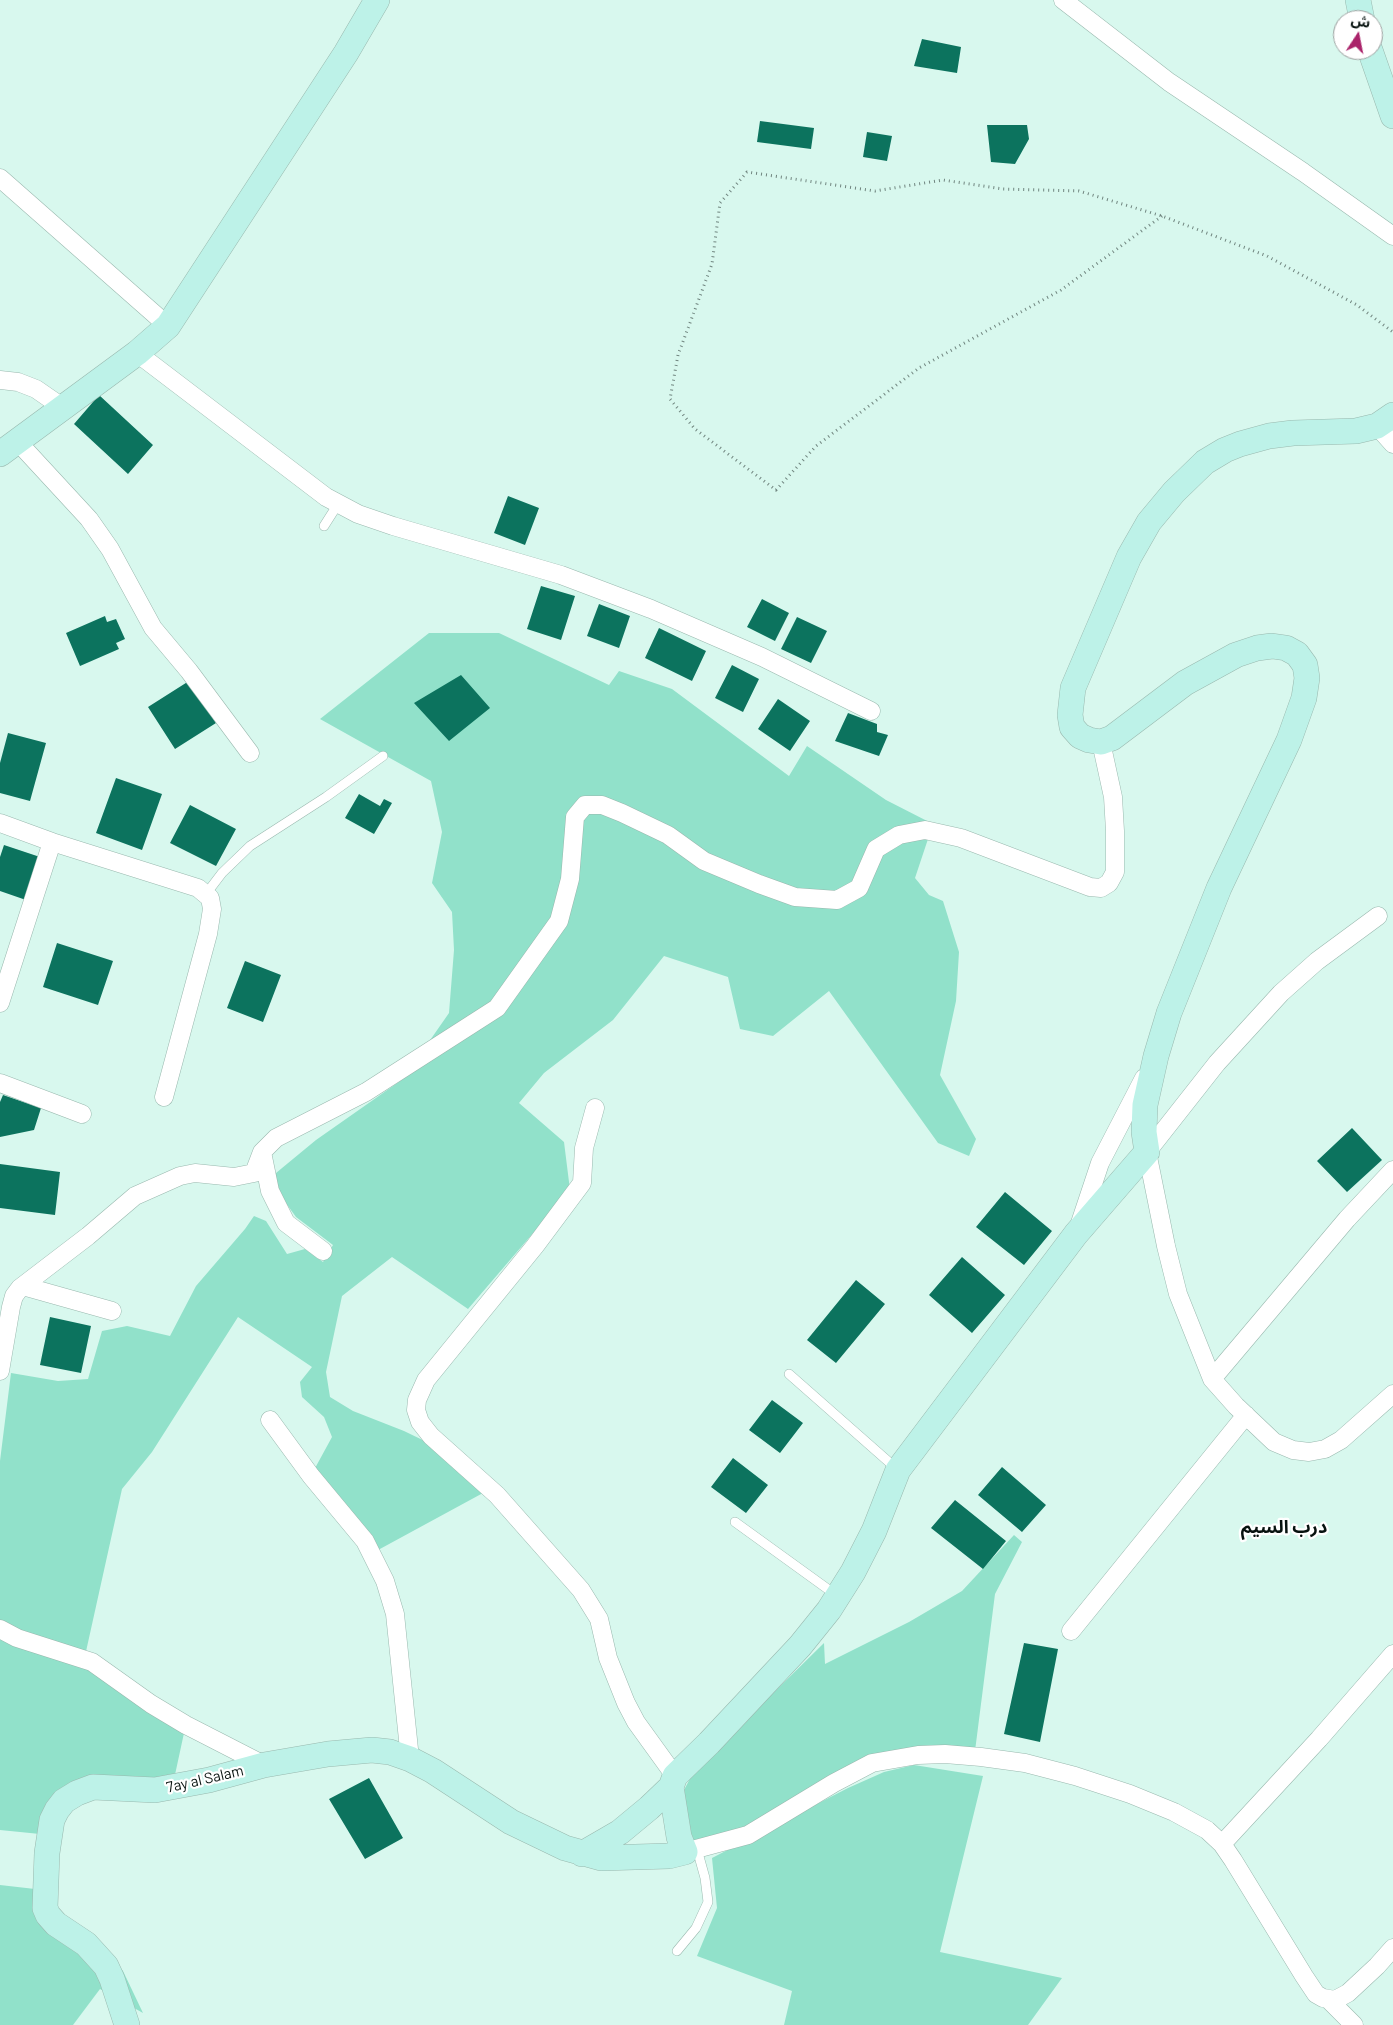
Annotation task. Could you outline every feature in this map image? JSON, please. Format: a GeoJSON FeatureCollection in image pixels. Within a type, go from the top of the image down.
{"type":"FeatureCollection","features":[{"type":"Feature","properties":{"kind":"street"},"geometry":{"type":"LineString","coordinates":[[250,753],[153,628],[119,564],[89,519],[8,447],[137,354],[168,326],[346,53],[377,0]]}},
{"type":"Feature","properties":{"kind":"street"},"geometry":{"type":"LineString","coordinates":[[1063,0],[1176,87],[1303,172],[1393,236]]}},
{"type":"Feature","properties":{"kind":"street"},"geometry":{"type":"LineString","coordinates":[[1373,60],[1393,116]]}},
{"type":"Feature","properties":{"kind":"street"},"geometry":{"type":"LineString","coordinates":[[0,178],[168,326]]}},
{"type":"Feature","properties":{"kind":"street"},"geometry":{"type":"LineString","coordinates":[[137,354],[338,504],[375,521],[561,575],[651,609],[762,657],[871,711]]}},
{"type":"Feature","properties":{"kind":"street"},"geometry":{"type":"LineString","coordinates":[[0,380],[18,382],[36,388],[62,407]]}},
{"type":"Feature","properties":{"kind":"street"},"geometry":{"type":"LineString","coordinates":[[1388,428],[1285,434],[1240,444],[1206,462],[1174,492],[1150,522],[1129,557],[1072,688],[1070,715],[1072,727],[1080,736],[1101,742],[1126,730],[1185,682],[1236,655],[1256,648],[1272,646],[1286,648],[1297,654],[1305,665],[1308,678],[1304,698],[1289,740],[1219,888],[1169,1012],[1156,1056],[1146,1105],[1144,1132],[1166,1246],[1178,1294],[1212,1379],[1246,1415],[1274,1442],[1294,1450],[1309,1452],[1325,1449],[1341,1440],[1393,1394]]}},
{"type":"Feature","properties":{"kind":"street"},"geometry":{"type":"LineString","coordinates":[[0,1371],[14,1296],[23,1286],[88,1236],[135,1196],[180,1176],[195,1173],[234,1177],[254,1173],[262,1152],[276,1138],[366,1092],[496,1008],[559,921],[570,879],[575,817],[585,805],[602,805],[622,813],[668,835],[704,861],[796,897],[837,900],[859,888],[876,849],[898,835],[925,830],[961,838],[1090,887],[1101,888],[1109,883],[1115,872],[1116,831],[1114,797],[1101,742]]}},
{"type":"Feature","properties":{"kind":"street"},"geometry":{"type":"LineString","coordinates":[[0,823],[52,842],[198,888],[212,902],[208,934],[164,1097]]}},
{"type":"Feature","properties":{"kind":"street"},"geometry":{"type":"LineString","coordinates":[[0,1003],[52,842]]}},
{"type":"Feature","properties":{"kind":"street"},"geometry":{"type":"LineString","coordinates":[[582,1854],[620,1832],[649,1808],[800,1646],[838,1597],[853,1572],[874,1531],[898,1470],[1076,1234],[1147,1152],[1217,1063],[1281,993],[1316,961],[1378,916]]}},
{"type":"Feature","properties":{"kind":"street"},"geometry":{"type":"LineString","coordinates":[[1076,1234],[1100,1163],[1156,1056]]}},
{"type":"Feature","properties":{"kind":"street"},"geometry":{"type":"LineString","coordinates":[[0,1083],[82,1114]]}},
{"type":"Feature","properties":{"kind":"street"},"geometry":{"type":"LineString","coordinates":[[596,1108],[584,1148],[582,1183],[535,1246],[426,1380],[419,1396],[416,1410],[420,1422],[431,1436],[496,1495],[581,1590],[599,1619],[608,1658],[626,1703],[673,1782],[679,1837],[691,1850],[748,1835],[840,1779],[872,1763],[918,1755],[945,1754],[1025,1763],[1084,1779],[1130,1794],[1174,1812],[1207,1830],[1222,1844],[1316,1994],[1329,2000],[1354,2025]]}},
{"type":"Feature","properties":{"kind":"street"},"geometry":{"type":"LineString","coordinates":[[262,1152],[270,1191],[286,1223],[323,1251]]}},
{"type":"Feature","properties":{"kind":"street"},"geometry":{"type":"LineString","coordinates":[[1212,1379],[1347,1219],[1393,1170]]}},
{"type":"Feature","properties":{"kind":"street"},"geometry":{"type":"LineString","coordinates":[[23,1286],[112,1311]]}},
{"type":"Feature","properties":{"kind":"street"},"geometry":{"type":"LineString","coordinates":[[1071,1632],[1246,1415]]}},
{"type":"Feature","properties":{"kind":"street"},"geometry":{"type":"LineString","coordinates":[[270,1420],[311,1476],[365,1540],[385,1581],[395,1614],[410,1759]]}},
{"type":"Feature","properties":{"kind":"street"},"geometry":{"type":"LineString","coordinates":[[0,1629],[17,1638],[92,1662],[151,1704],[186,1725],[264,1765]]}},
{"type":"Feature","properties":{"kind":"street"},"geometry":{"type":"LineString","coordinates":[[1222,1844],[1319,1739],[1393,1654]]}},
{"type":"Feature","properties":{"kind":"street","name":"7ay al Salam"},"geometry":{"type":"LineString","coordinates":[[127,2025],[106,1966],[86,1944],[56,1924],[48,1916],[45,1908],[49,1834],[52,1820],[64,1801],[77,1793],[93,1787],[142,1791],[173,1788],[264,1765],[328,1754],[372,1750],[390,1752],[410,1759],[433,1771],[511,1822],[564,1848],[582,1854],[601,1858],[638,1858],[669,1856],[691,1850]]}},
{"type":"Feature","properties":{"kind":"street"},"geometry":{"type":"LineString","coordinates":[[1329,2000],[1335,2000],[1348,1993],[1393,1948]]}},
{"type":"Feature","properties":{"kind":"lane"},"geometry":{"type":"LineString","coordinates":[[324,526],[338,504]]}},
{"type":"Feature","properties":{"kind":"lane"},"geometry":{"type":"LineString","coordinates":[[206,894],[222,872],[250,846],[326,797],[383,756]]}},
{"type":"Feature","properties":{"kind":"lane"},"geometry":{"type":"LineString","coordinates":[[789,1374],[898,1470]]}},
{"type":"Feature","properties":{"kind":"lane"},"geometry":{"type":"LineString","coordinates":[[735,1522],[838,1597]]}},
{"type":"Feature","properties":{"kind":"lane"},"geometry":{"type":"LineString","coordinates":[[677,1951],[696,1928],[708,1902],[705,1878],[691,1850]]}},
{"type":"Feature","properties":{"kind":"path"},"geometry":{"type":"LineString","coordinates":[[1162,216],[1061,290],[919,368],[816,446],[776,490],[695,429],[670,399],[678,355],[712,264],[720,203],[747,172],[875,191],[943,180],[1003,189],[1079,191],[1162,216],[1267,256],[1357,305],[1393,332]]}},
{"type":"Feature","properties":{"kind":"green space"},"geometry":{"type":"Polygon","coordinates":[[[429,633],[499,633],[609,685],[619,671],[672,689],[789,776],[807,746],[886,800],[933,824],[915,878],[929,895],[943,901],[959,952],[956,1001],[940,1075],[976,1139],[969,1156],[938,1143],[829,991],[773,1036],[740,1029],[728,977],[664,956],[613,1020],[544,1073],[519,1103],[564,1142],[570,1190],[468,1309],[392,1257],[342,1296],[326,1372],[330,1397],[353,1411],[404,1431],[433,1445],[483,1493],[367,1556],[314,1470],[332,1437],[324,1417],[302,1397],[300,1382],[312,1367],[238,1317],[152,1452],[122,1489],[83,1665],[184,1733],[173,1784],[59,1794],[38,1909],[108,1953],[123,1971],[143,2013],[100,1989],[73,2025],[0,2025],[0,1885],[35,1889],[40,1834],[0,1830],[0,1461],[11,1373],[58,1381],[88,1379],[102,1331],[127,1326],[170,1336],[196,1286],[254,1216],[266,1221],[287,1254],[305,1249],[323,1262],[333,1245],[296,1217],[275,1188],[276,1173],[316,1140],[403,1079],[449,1013],[454,950],[452,912],[432,883],[442,832],[431,781],[320,719],[429,633]]]}},
{"type":"Feature","properties":{"kind":"green space"},"geometry":{"type":"Polygon","coordinates":[[[1014,1535],[1022,1542],[995,1594],[975,1751],[880,1756],[740,1833],[690,1843],[684,1790],[694,1771],[824,1643],[825,1664],[909,1622],[962,1591],[1014,1535]]]}},
{"type":"Feature","properties":{"kind":"green space"},"geometry":{"type":"Polygon","coordinates":[[[914,1765],[983,1776],[940,1952],[1062,1978],[1028,2025],[784,2025],[792,1991],[697,1956],[717,1908],[712,1858],[848,1788],[884,1772],[914,1765]]]}},
{"type":"Feature","properties":{"kind":"building"},"geometry":{"type":"Polygon","coordinates":[[[922,39],[961,47],[957,73],[914,66],[922,39]]]}},
{"type":"Feature","properties":{"kind":"building"},"geometry":{"type":"Polygon","coordinates":[[[760,121],[814,128],[811,149],[757,142],[760,121]]]}},
{"type":"Feature","properties":{"kind":"building"},"geometry":{"type":"Polygon","coordinates":[[[987,125],[1027,125],[1029,139],[1015,164],[991,162],[987,125]]]}},
{"type":"Feature","properties":{"kind":"building"},"geometry":{"type":"Polygon","coordinates":[[[867,132],[892,136],[887,161],[863,157],[867,132]]]}},
{"type":"Feature","properties":{"kind":"building"},"geometry":{"type":"Polygon","coordinates":[[[99,395],[153,445],[128,474],[74,424],[99,395]]]}},
{"type":"Feature","properties":{"kind":"building"},"geometry":{"type":"Polygon","coordinates":[[[508,496],[539,508],[525,545],[494,533],[508,496]]]}},
{"type":"Feature","properties":{"kind":"building"},"geometry":{"type":"Polygon","coordinates":[[[541,586],[575,596],[561,640],[527,629],[541,586]]]}},
{"type":"Feature","properties":{"kind":"building"},"geometry":{"type":"Polygon","coordinates":[[[762,599],[789,613],[775,641],[747,627],[762,599]]]}},
{"type":"Feature","properties":{"kind":"building"},"geometry":{"type":"Polygon","coordinates":[[[599,604],[630,616],[619,648],[587,636],[599,604]]]}},
{"type":"Feature","properties":{"kind":"building"},"geometry":{"type":"Polygon","coordinates":[[[105,616],[107,622],[116,619],[125,639],[116,643],[119,649],[80,666],[66,633],[105,616]]]}},
{"type":"Feature","properties":{"kind":"building"},"geometry":{"type":"Polygon","coordinates":[[[797,617],[827,631],[811,663],[781,649],[797,617]]]}},
{"type":"Feature","properties":{"kind":"building"},"geometry":{"type":"Polygon","coordinates":[[[659,628],[706,651],[692,681],[645,658],[659,628]]]}},
{"type":"Feature","properties":{"kind":"building"},"geometry":{"type":"Polygon","coordinates":[[[732,665],[759,679],[743,712],[715,698],[732,665]]]}},
{"type":"Feature","properties":{"kind":"building"},"geometry":{"type":"Polygon","coordinates":[[[461,675],[490,708],[449,741],[414,703],[461,675]]]}},
{"type":"Feature","properties":{"kind":"building"},"geometry":{"type":"Polygon","coordinates":[[[189,681],[216,723],[175,749],[148,707],[189,681]]]}},
{"type":"Feature","properties":{"kind":"building"},"geometry":{"type":"Polygon","coordinates":[[[778,699],[810,721],[790,751],[758,729],[778,699]]]}},
{"type":"Feature","properties":{"kind":"building"},"geometry":{"type":"Polygon","coordinates":[[[848,713],[877,724],[877,732],[888,735],[879,756],[835,741],[848,713]]]}},
{"type":"Feature","properties":{"kind":"building"},"geometry":{"type":"Polygon","coordinates":[[[8,733],[46,743],[30,801],[0,793],[0,763],[8,733]]]}},
{"type":"Feature","properties":{"kind":"building"},"geometry":{"type":"Polygon","coordinates":[[[116,778],[162,794],[142,850],[96,833],[116,778]]]}},
{"type":"Feature","properties":{"kind":"building"},"geometry":{"type":"Polygon","coordinates":[[[359,794],[380,806],[384,799],[392,803],[374,834],[345,818],[359,794]]]}},
{"type":"Feature","properties":{"kind":"building"},"geometry":{"type":"Polygon","coordinates":[[[190,805],[236,829],[216,866],[170,843],[190,805]]]}},
{"type":"Feature","properties":{"kind":"building"},"geometry":{"type":"Polygon","coordinates":[[[4,845],[40,857],[26,900],[0,891],[0,857],[4,845]]]}},
{"type":"Feature","properties":{"kind":"building"},"geometry":{"type":"Polygon","coordinates":[[[57,943],[113,961],[98,1005],[43,987],[57,943]]]}},
{"type":"Feature","properties":{"kind":"building"},"geometry":{"type":"Polygon","coordinates":[[[245,961],[281,975],[263,1022],[227,1008],[245,961]]]}},
{"type":"Feature","properties":{"kind":"building"},"geometry":{"type":"Polygon","coordinates":[[[3,1095],[41,1108],[34,1130],[0,1137],[0,1102],[3,1095]]]}},
{"type":"Feature","properties":{"kind":"building"},"geometry":{"type":"Polygon","coordinates":[[[1352,1128],[1382,1160],[1347,1192],[1317,1161],[1352,1128]]]}},
{"type":"Feature","properties":{"kind":"building"},"geometry":{"type":"Polygon","coordinates":[[[0,1164],[60,1172],[55,1215],[0,1208],[0,1164]]]}},
{"type":"Feature","properties":{"kind":"building"},"geometry":{"type":"Polygon","coordinates":[[[1005,1192],[1052,1231],[1024,1265],[976,1227],[1005,1192]]]}},
{"type":"Feature","properties":{"kind":"building"},"geometry":{"type":"Polygon","coordinates":[[[962,1257],[1005,1295],[972,1333],[929,1295],[962,1257]]]}},
{"type":"Feature","properties":{"kind":"building"},"geometry":{"type":"Polygon","coordinates":[[[856,1280],[885,1304],[836,1363],[807,1340],[856,1280]]]}},
{"type":"Feature","properties":{"kind":"building"},"geometry":{"type":"Polygon","coordinates":[[[50,1317],[91,1326],[81,1373],[40,1365],[50,1317]]]}},
{"type":"Feature","properties":{"kind":"building"},"geometry":{"type":"Polygon","coordinates":[[[772,1400],[803,1423],[780,1453],[749,1430],[772,1400]]]}},
{"type":"Feature","properties":{"kind":"building"},"geometry":{"type":"Polygon","coordinates":[[[733,1458],[768,1485],[746,1513],[711,1487],[733,1458]]]}},
{"type":"Feature","properties":{"kind":"building"},"geometry":{"type":"Polygon","coordinates":[[[1002,1467],[1046,1505],[1022,1532],[978,1495],[1002,1467]]]}},
{"type":"Feature","properties":{"kind":"building"},"geometry":{"type":"Polygon","coordinates":[[[955,1500],[1006,1541],[983,1569],[931,1528],[955,1500]]]}},
{"type":"Feature","properties":{"kind":"building"},"geometry":{"type":"Polygon","coordinates":[[[1024,1643],[1058,1649],[1040,1742],[1004,1734],[1024,1643]]]}},
{"type":"Feature","properties":{"kind":"building"},"geometry":{"type":"Polygon","coordinates":[[[369,1778],[403,1838],[365,1859],[329,1799],[369,1778]]]}},
{"type":"Feature","properties":{"kind":"district","name":"درب السيم"},"geometry":{"type":"Point","coordinates":[1284,1527]}}]}
